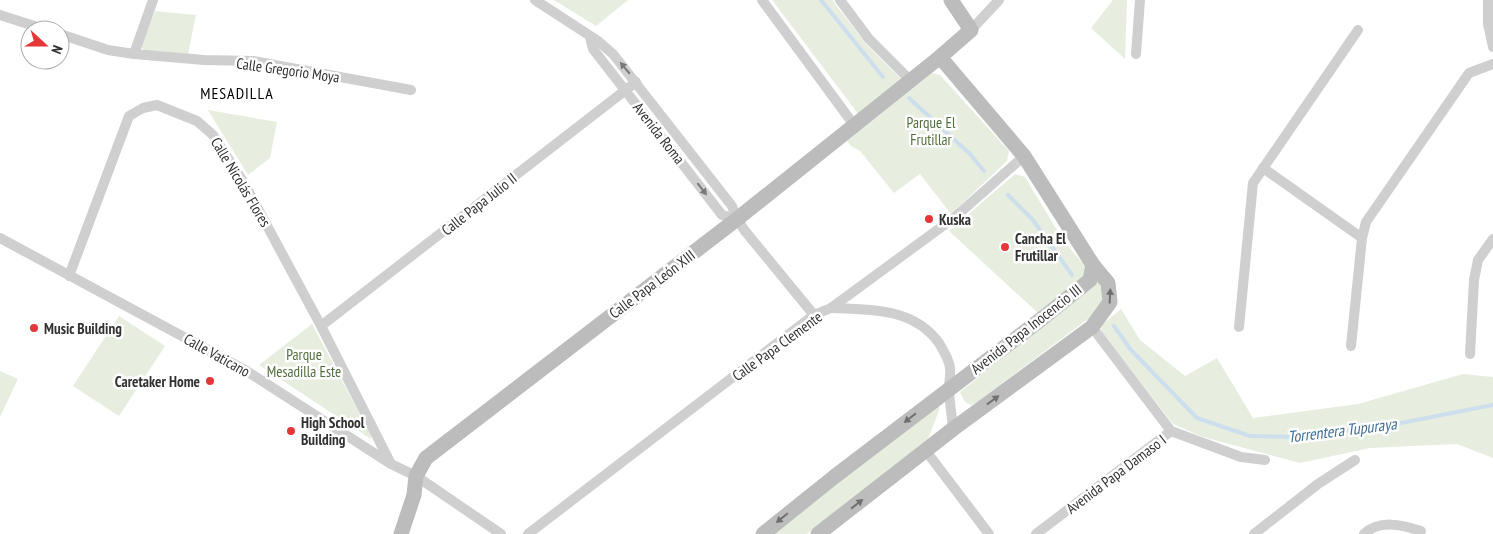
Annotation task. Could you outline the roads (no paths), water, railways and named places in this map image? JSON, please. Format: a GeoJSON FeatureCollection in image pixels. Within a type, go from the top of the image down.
{"type":"FeatureCollection","features":[{"type":"Feature","properties":{"kind":"street"},"geometry":{"type":"LineString","coordinates":[[70,37],[108,50],[134,54],[154,0]]}},
{"type":"Feature","properties":{"kind":"street","name":"Avenida Roma"},"geometry":{"type":"LineString","coordinates":[[535,0],[590,38],[598,41],[613,54],[732,206],[737,219],[814,315]]}},
{"type":"Feature","properties":{"kind":"street"},"geometry":{"type":"LineString","coordinates":[[762,0],[854,125]]}},
{"type":"Feature","properties":{"kind":"street"},"geometry":{"type":"LineString","coordinates":[[840,0],[869,38],[910,80]]}},
{"type":"Feature","properties":{"kind":"street"},"geometry":{"type":"LineString","coordinates":[[951,0],[971,30],[1000,0]]}},
{"type":"Feature","properties":{"kind":"street"},"geometry":{"type":"LineString","coordinates":[[1136,54],[1140,0]]}},
{"type":"Feature","properties":{"kind":"street"},"geometry":{"type":"LineString","coordinates":[[1488,0],[1488,24],[1493,47]]}},
{"type":"Feature","properties":{"kind":"street"},"geometry":{"type":"LineString","coordinates":[[0,15],[20,21]]}},
{"type":"Feature","properties":{"kind":"street","name":"Calle Papa León XIII"},"geometry":{"type":"LineString","coordinates":[[401,534],[414,495],[416,476],[426,458],[737,219],[940,57],[971,30]]}},
{"type":"Feature","properties":{"kind":"street"},"geometry":{"type":"LineString","coordinates":[[1239,327],[1253,183],[1358,30]]}},
{"type":"Feature","properties":{"kind":"street","name":"Avenida Roma"},"geometry":{"type":"LineString","coordinates":[[590,38],[593,49],[722,215],[737,219]]}},
{"type":"Feature","properties":{"kind":"street","name":"Calle Gregorio Moya"},"geometry":{"type":"LineString","coordinates":[[134,54],[204,60],[253,61],[411,90]]}},
{"type":"Feature","properties":{"kind":"street"},"geometry":{"type":"LineString","coordinates":[[818,534],[953,429],[1092,327],[1108,308],[1111,296],[1108,283],[1093,265],[1024,156],[940,57]]}},
{"type":"Feature","properties":{"kind":"street"},"geometry":{"type":"LineString","coordinates":[[1351,346],[1362,238],[1366,222],[1469,73],[1493,64]]}},
{"type":"Feature","properties":{"kind":"street","name":"Calle Papa Julio II"},"geometry":{"type":"LineString","coordinates":[[321,326],[636,82]]}},
{"type":"Feature","properties":{"kind":"street","name":"Calle Nicolás Flores"},"geometry":{"type":"LineString","coordinates":[[69,276],[129,116],[143,108],[157,105],[197,121],[213,135],[244,183],[392,464]]}},
{"type":"Feature","properties":{"kind":"street","name":"Calle Papa Clemente"},"geometry":{"type":"LineString","coordinates":[[528,534],[814,315],[831,308],[955,217],[1024,156]]}},
{"type":"Feature","properties":{"kind":"street"},"geometry":{"type":"LineString","coordinates":[[1263,168],[1362,238]]}},
{"type":"Feature","properties":{"kind":"street","name":"Calle Vaticano"},"geometry":{"type":"LineString","coordinates":[[0,238],[245,370],[392,464],[416,476],[502,534]]}},
{"type":"Feature","properties":{"kind":"street"},"geometry":{"type":"LineString","coordinates":[[1470,354],[1474,280],[1478,260],[1493,239]]}},
{"type":"Feature","properties":{"kind":"street","name":"Avenida Papa Inocencio III"},"geometry":{"type":"LineString","coordinates":[[763,534],[949,388],[1040,321],[1090,280],[1093,265]]}},
{"type":"Feature","properties":{"kind":"street"},"geometry":{"type":"LineString","coordinates":[[831,308],[891,312],[915,320],[932,333],[944,350],[950,368],[949,388],[953,429]]}},
{"type":"Feature","properties":{"kind":"street"},"geometry":{"type":"LineString","coordinates":[[1092,327],[1171,431],[1240,457],[1265,460]]}},
{"type":"Feature","properties":{"kind":"street","name":"Avenida Papa Damaso I"},"geometry":{"type":"LineString","coordinates":[[1036,534],[1171,431]]}},
{"type":"Feature","properties":{"kind":"street"},"geometry":{"type":"LineString","coordinates":[[926,450],[990,534]]}},
{"type":"Feature","properties":{"kind":"street"},"geometry":{"type":"LineString","coordinates":[[1254,534],[1318,484],[1354,460]]}},
{"type":"Feature","properties":{"kind":"street"},"geometry":{"type":"LineString","coordinates":[[1364,534],[1372,527],[1401,524],[1421,531]]}},
{"type":"Feature","properties":{"kind":"waterway","name":"Torrentera Tupuraya"},"geometry":{"type":"LineString","coordinates":[[821,0],[883,77]]}},
{"type":"Feature","properties":{"kind":"waterway","name":"Torrentera Tupuraya"},"geometry":{"type":"LineString","coordinates":[[909,98],[970,154],[984,171]]}},
{"type":"Feature","properties":{"kind":"waterway","name":"Torrentera Tupuraya"},"geometry":{"type":"LineString","coordinates":[[1008,195],[1033,220],[1072,275]]}},
{"type":"Feature","properties":{"kind":"waterway","name":"Torrentera Tupuraya"},"geometry":{"type":"LineString","coordinates":[[1114,326],[1131,350],[1197,418],[1250,436],[1297,437],[1396,424],[1493,405]]}},
{"type":"Feature","properties":{"kind":"place","name":"Kuska"},"geometry":{"type":"Point","coordinates":[929,219]}},
{"type":"Feature","properties":{"kind":"place","name":"Cancha El Frutillar"},"geometry":{"type":"Point","coordinates":[1005,247]}},
{"type":"Feature","properties":{"kind":"place","name":"Music Building"},"geometry":{"type":"Point","coordinates":[34,328]}},
{"type":"Feature","properties":{"kind":"place","name":"Caretaker Home"},"geometry":{"type":"Point","coordinates":[210,381]}},
{"type":"Feature","properties":{"kind":"place","name":"High School Building"},"geometry":{"type":"Point","coordinates":[291,431]}},
{"type":"Feature","properties":{"kind":"district","name":"MESADILLA"},"geometry":{"type":"Point","coordinates":[237,93]}},
{"type":"Feature","properties":{"kind":"park label","name":"Parque El Frutillar"},"geometry":{"type":"Point","coordinates":[931,130]}},
{"type":"Feature","properties":{"kind":"park label","name":"Parque Mesadilla Este"},"geometry":{"type":"Point","coordinates":[304,362]}}]}
